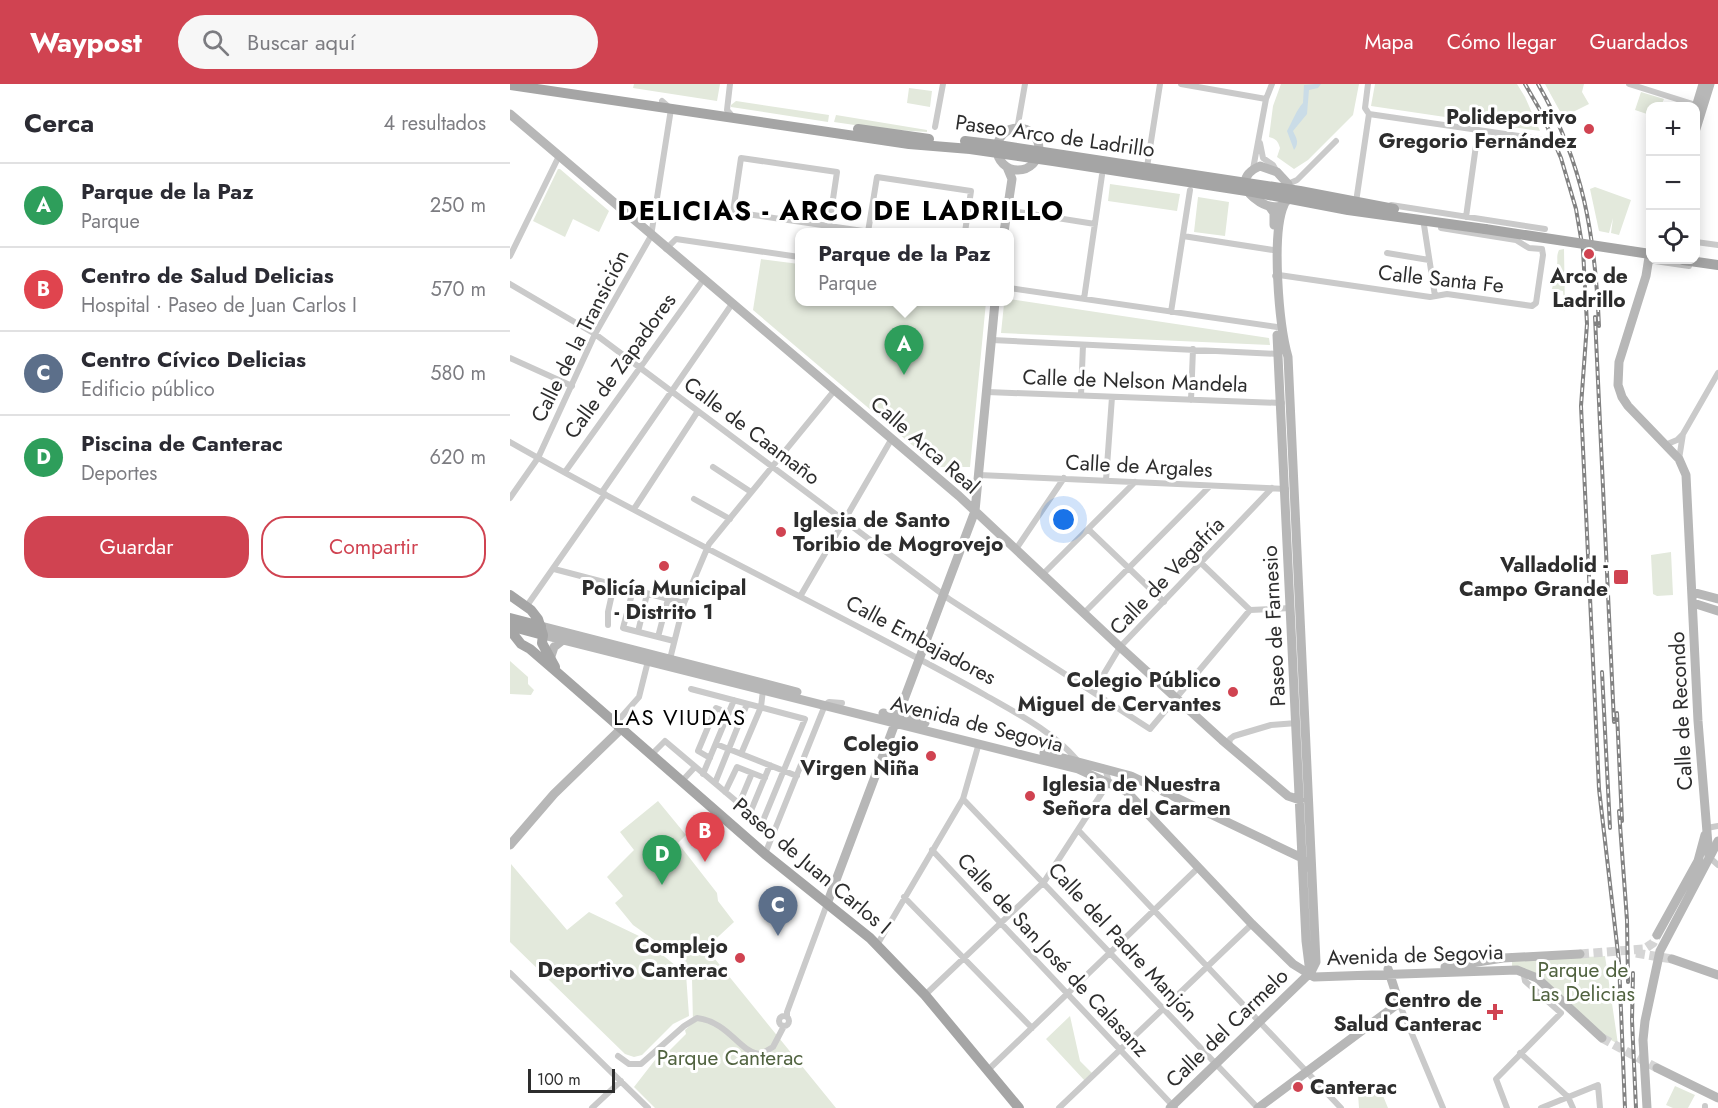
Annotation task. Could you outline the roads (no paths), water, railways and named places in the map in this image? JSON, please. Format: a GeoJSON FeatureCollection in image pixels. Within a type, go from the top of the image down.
{"type":"FeatureCollection","features":[{"type":"Feature","properties":{"kind":"main road","name":"Paseo Arco de Ladrillo"},"geometry":{"type":"LineString","coordinates":[[552,84],[730,114]]}},
{"type":"Feature","properties":{"kind":"main road"},"geometry":{"type":"LineString","coordinates":[[1697,102],[1703,84]]}},
{"type":"Feature","properties":{"kind":"main road"},"geometry":{"type":"LineString","coordinates":[[1700,114],[1710,84]]}},
{"type":"Feature","properties":{"kind":"main road","name":"Paseo Arco de Ladrillo"},"geometry":{"type":"LineString","coordinates":[[510,85],[671,109],[730,114],[926,139],[1287,194],[1356,202],[1646,255]]}},
{"type":"Feature","properties":{"kind":"main road","name":"Calle Arca Real"},"geometry":{"type":"LineString","coordinates":[[510,114],[960,497],[1229,746],[1288,796],[1300,800]]}},
{"type":"Feature","properties":{"kind":"main road"},"geometry":{"type":"LineString","coordinates":[[1005,228],[1012,179],[1002,162],[998,149],[1002,136],[1018,127],[1033,135],[1038,145],[1038,155],[1031,165],[1021,170],[1012,179]]}},
{"type":"Feature","properties":{"kind":"main road","name":"Paseo Arco de Ladrillo"},"geometry":{"type":"LineString","coordinates":[[1038,155],[1147,167],[1247,187]]}},
{"type":"Feature","properties":{"kind":"main road"},"geometry":{"type":"LineString","coordinates":[[1266,166],[1277,172],[1287,194],[1276,207],[1255,199],[1247,187],[1248,175],[1253,169],[1266,166]]}},
{"type":"Feature","properties":{"kind":"main road"},"geometry":{"type":"LineString","coordinates":[[1007,167],[1021,170]]}},
{"type":"Feature","properties":{"kind":"main road","name":"Paseo Arco de Ladrillo"},"geometry":{"type":"LineString","coordinates":[[1287,194],[1348,210],[1486,227]]}},
{"type":"Feature","properties":{"kind":"main road","name":"Paseo de Farnesio"},"geometry":{"type":"LineString","coordinates":[[1287,194],[1280,215],[1276,275],[1277,327],[1302,858],[1310,973]]}},
{"type":"Feature","properties":{"kind":"main road","name":"Paseo de Farnesio"},"geometry":{"type":"LineString","coordinates":[[1269,206],[1274,217],[1273,250],[1282,335],[1288,357],[1316,962]]}},
{"type":"Feature","properties":{"kind":"main road","name":"Paseo Arco de Ladrillo"},"geometry":{"type":"LineString","coordinates":[[1700,260],[1718,259]]}},
{"type":"Feature","properties":{"kind":"main road","name":"Paseo Arco de Ladrillo"},"geometry":{"type":"LineString","coordinates":[[1700,262],[1718,265]]}},
{"type":"Feature","properties":{"kind":"main road","name":"Calle de Recondo"},"geometry":{"type":"LineString","coordinates":[[1649,264],[1619,362],[1618,385],[1628,405],[1678,459],[1686,475],[1692,592],[1695,604],[1698,721],[1709,857]]}},
{"type":"Feature","properties":{"kind":"main road"},"geometry":{"type":"LineString","coordinates":[[827,904],[975,512],[995,306]]}},
{"type":"Feature","properties":{"kind":"main road"},"geometry":{"type":"LineString","coordinates":[[960,497],[971,493],[979,475]]}},
{"type":"Feature","properties":{"kind":"main road"},"geometry":{"type":"LineString","coordinates":[[1692,592],[1718,599]]}},
{"type":"Feature","properties":{"kind":"main road","name":"Paseo de Juan Carlos I"},"geometry":{"type":"LineString","coordinates":[[510,595],[538,619],[550,659],[560,674]]}},
{"type":"Feature","properties":{"kind":"main road"},"geometry":{"type":"LineString","coordinates":[[1695,604],[1718,611]]}},
{"type":"Feature","properties":{"kind":"main road"},"geometry":{"type":"LineString","coordinates":[[510,606],[524,605]]}},
{"type":"Feature","properties":{"kind":"main road"},"geometry":{"type":"LineString","coordinates":[[510,618],[542,634]]}},
{"type":"Feature","properties":{"kind":"main road"},"geometry":{"type":"LineString","coordinates":[[510,628],[542,634]]}},
{"type":"Feature","properties":{"kind":"main road","name":"Paseo de Juan Carlos I"},"geometry":{"type":"LineString","coordinates":[[510,628],[526,646],[765,854],[877,945],[925,995],[1019,1108]]}},
{"type":"Feature","properties":{"kind":"main road"},"geometry":{"type":"LineString","coordinates":[[510,639],[537,648],[542,634]]}},
{"type":"Feature","properties":{"kind":"main road","name":"Avenida de Segovia"},"geometry":{"type":"LineString","coordinates":[[542,634],[648,661],[669,663],[825,705],[898,719],[1077,760]]}},
{"type":"Feature","properties":{"kind":"main road","name":"Avenida de Segovia"},"geometry":{"type":"LineString","coordinates":[[542,634],[842,703],[1065,764],[1109,782],[1124,790],[1293,964],[1318,977],[1452,966],[1494,959],[1580,954]]}},
{"type":"Feature","properties":{"kind":"main road"},"geometry":{"type":"LineString","coordinates":[[550,659],[554,647],[564,639]]}},
{"type":"Feature","properties":{"kind":"main road"},"geometry":{"type":"LineString","coordinates":[[510,845],[619,725]]}},
{"type":"Feature","properties":{"kind":"main road"},"geometry":{"type":"LineString","coordinates":[[1077,760],[1131,776],[1302,858],[1311,868]]}},
{"type":"Feature","properties":{"kind":"main road"},"geometry":{"type":"LineString","coordinates":[[1124,790],[1131,776]]}},
{"type":"Feature","properties":{"kind":"main road"},"geometry":{"type":"LineString","coordinates":[[1300,800],[1308,790]]}},
{"type":"Feature","properties":{"kind":"main road"},"geometry":{"type":"LineString","coordinates":[[1657,935],[1698,861],[1708,823]]}},
{"type":"Feature","properties":{"kind":"main road"},"geometry":{"type":"LineString","coordinates":[[1647,1108],[1644,1021],[1660,951],[1718,840]]}},
{"type":"Feature","properties":{"kind":"main road"},"geometry":{"type":"LineString","coordinates":[[1672,959],[1718,973]]}},
{"type":"Feature","properties":{"kind":"main road","name":"Avenida de Segovia"},"geometry":{"type":"LineString","coordinates":[[1310,973],[1316,962]]}},
{"type":"Feature","properties":{"kind":"main road","name":"Avenida de Segovia"},"geometry":{"type":"LineString","coordinates":[[1316,962],[1319,969],[1325,971],[1523,971],[1538,978],[1602,1038]]}},
{"type":"Feature","properties":{"kind":"main road"},"geometry":{"type":"LineString","coordinates":[[1258,1108],[1399,1003],[1389,972]]}},
{"type":"Feature","properties":{"kind":"main road","name":"Calle del Carmelo"},"geometry":{"type":"LineString","coordinates":[[1173,1107],[1310,973]]}},
{"type":"Feature","properties":{"kind":"main road"},"geometry":{"type":"LineString","coordinates":[[1657,1068],[1718,1098]]}},
{"type":"Feature","properties":{"kind":"street"},"geometry":{"type":"LineString","coordinates":[[730,84],[730,114]]}},
{"type":"Feature","properties":{"kind":"street"},"geometry":{"type":"LineString","coordinates":[[935,127],[943,84]]}},
{"type":"Feature","properties":{"kind":"street"},"geometry":{"type":"LineString","coordinates":[[1018,127],[1025,84]]}},
{"type":"Feature","properties":{"kind":"street"},"geometry":{"type":"LineString","coordinates":[[1147,167],[1160,84]]}},
{"type":"Feature","properties":{"kind":"street"},"geometry":{"type":"LineString","coordinates":[[1181,84],[1266,99]]}},
{"type":"Feature","properties":{"kind":"street"},"geometry":{"type":"LineString","coordinates":[[1253,169],[1266,99],[1272,84]]}},
{"type":"Feature","properties":{"kind":"street"},"geometry":{"type":"LineString","coordinates":[[1356,202],[1369,114],[1365,108],[1368,84]]}},
{"type":"Feature","properties":{"kind":"street"},"geometry":{"type":"LineString","coordinates":[[1629,84],[1684,102]]}},
{"type":"Feature","properties":{"kind":"street"},"geometry":{"type":"LineString","coordinates":[[662,101],[671,109]]}},
{"type":"Feature","properties":{"kind":"street","name":"Calle de la Transición"},"geometry":{"type":"LineString","coordinates":[[510,498],[538,458],[595,334],[651,236],[671,109]]}},
{"type":"Feature","properties":{"kind":"street"},"geometry":{"type":"LineString","coordinates":[[1369,114],[1539,139]]}},
{"type":"Feature","properties":{"kind":"street"},"geometry":{"type":"LineString","coordinates":[[1466,216],[1478,131]]}},
{"type":"Feature","properties":{"kind":"street"},"geometry":{"type":"LineString","coordinates":[[1260,133],[1263,158],[1273,165],[1277,172]]}},
{"type":"Feature","properties":{"kind":"street"},"geometry":{"type":"LineString","coordinates":[[1287,194],[1336,141]]}},
{"type":"Feature","properties":{"kind":"street"},"geometry":{"type":"LineString","coordinates":[[510,256],[559,156]]}},
{"type":"Feature","properties":{"kind":"street"},"geometry":{"type":"LineString","coordinates":[[829,226],[837,172],[741,158],[733,212],[842,228]]}},
{"type":"Feature","properties":{"kind":"street"},"geometry":{"type":"LineString","coordinates":[[1084,299],[1102,175]]}},
{"type":"Feature","properties":{"kind":"street"},"geometry":{"type":"LineString","coordinates":[[870,228],[877,177],[971,191],[966,228]]}},
{"type":"Feature","properties":{"kind":"street"},"geometry":{"type":"LineString","coordinates":[[1172,312],[1190,189]]}},
{"type":"Feature","properties":{"kind":"street","name":"Paseo Arco de Ladrillo"},"geometry":{"type":"LineString","coordinates":[[1377,206],[1393,205],[1545,229]]}},
{"type":"Feature","properties":{"kind":"street"},"geometry":{"type":"LineString","coordinates":[[1007,210],[1095,224]]}},
{"type":"Feature","properties":{"kind":"street","name":"Paseo Arco de Ladrillo"},"geometry":{"type":"LineString","coordinates":[[1348,210],[1356,215],[1516,240],[1528,248],[1542,249]]}},
{"type":"Feature","properties":{"kind":"street"},"geometry":{"type":"LineString","coordinates":[[1424,225],[1435,296]]}},
{"type":"Feature","properties":{"kind":"street"},"geometry":{"type":"LineString","coordinates":[[1183,236],[1273,250]]}},
{"type":"Feature","properties":{"kind":"street"},"geometry":{"type":"LineString","coordinates":[[666,249],[676,239],[795,256]]}},
{"type":"Feature","properties":{"kind":"street"},"geometry":{"type":"LineString","coordinates":[[1542,249],[1547,243]]}},
{"type":"Feature","properties":{"kind":"street"},"geometry":{"type":"LineString","coordinates":[[1700,243],[1718,245]]}},
{"type":"Feature","properties":{"kind":"street","name":"Calle Santa Fe"},"geometry":{"type":"LineString","coordinates":[[1276,275],[1435,296],[1448,294],[1532,306],[1536,303],[1542,249]]}},
{"type":"Feature","properties":{"kind":"street"},"geometry":{"type":"LineString","coordinates":[[1387,253],[1429,260]]}},
{"type":"Feature","properties":{"kind":"street","name":"Paseo Arco de Ladrillo"},"geometry":{"type":"LineString","coordinates":[[1696,264],[1718,270]]}},
{"type":"Feature","properties":{"kind":"street","name":"Calle de Zapadores"},"geometry":{"type":"LineString","coordinates":[[565,472],[703,280]]}},
{"type":"Feature","properties":{"kind":"street","name":"Calle de Caamaño"},"geometry":{"type":"LineString","coordinates":[[510,284],[595,334],[943,595],[1150,729],[1176,698]]}},
{"type":"Feature","properties":{"kind":"street"},"geometry":{"type":"LineString","coordinates":[[1014,289],[1277,327]]}},
{"type":"Feature","properties":{"kind":"street"},"geometry":{"type":"LineString","coordinates":[[524,605],[554,569],[732,304]]}},
{"type":"Feature","properties":{"kind":"street"},"geometry":{"type":"LineString","coordinates":[[992,340],[1279,354]]}},
{"type":"Feature","properties":{"kind":"street"},"geometry":{"type":"LineString","coordinates":[[1082,395],[1083,345]]}},
{"type":"Feature","properties":{"kind":"street"},"geometry":{"type":"LineString","coordinates":[[1191,400],[1193,350]]}},
{"type":"Feature","properties":{"kind":"street"},"geometry":{"type":"LineString","coordinates":[[510,358],[572,386]]}},
{"type":"Feature","properties":{"kind":"street"},"geometry":{"type":"LineString","coordinates":[[1665,445],[1677,440],[1683,434],[1718,374]]}},
{"type":"Feature","properties":{"kind":"street"},"geometry":{"type":"LineString","coordinates":[[669,663],[684,603],[706,548],[834,391]]}},
{"type":"Feature","properties":{"kind":"street","name":"Calle de Nelson Mandela"},"geometry":{"type":"LineString","coordinates":[[987,392],[1282,403]]}},
{"type":"Feature","properties":{"kind":"street"},"geometry":{"type":"LineString","coordinates":[[1106,480],[1112,397]]}},
{"type":"Feature","properties":{"kind":"street"},"geometry":{"type":"LineString","coordinates":[[634,509],[698,411]]}},
{"type":"Feature","properties":{"kind":"street"},"geometry":{"type":"LineString","coordinates":[[1678,459],[1683,434]]}},
{"type":"Feature","properties":{"kind":"street"},"geometry":{"type":"LineString","coordinates":[[801,596],[891,440]]}},
{"type":"Feature","properties":{"kind":"street","name":"Calle Embajadores"},"geometry":{"type":"LineString","coordinates":[[510,442],[706,548],[920,659],[1011,710],[1057,738],[1077,760]]}},
{"type":"Feature","properties":{"kind":"street"},"geometry":{"type":"LineString","coordinates":[[713,468],[752,492]]}},
{"type":"Feature","properties":{"kind":"street","name":"Calle de Argales"},"geometry":{"type":"LineString","coordinates":[[979,475],[1286,489]]}},
{"type":"Feature","properties":{"kind":"street"},"geometry":{"type":"LineString","coordinates":[[1016,549],[1064,478]]}},
{"type":"Feature","properties":{"kind":"street"},"geometry":{"type":"LineString","coordinates":[[1043,574],[1135,482]]}},
{"type":"Feature","properties":{"kind":"street"},"geometry":{"type":"LineString","coordinates":[[1084,613],[1210,486]]}},
{"type":"Feature","properties":{"kind":"street","name":"Calle de Vegafría"},"geometry":{"type":"LineString","coordinates":[[1093,692],[1120,647],[1272,488]]}},
{"type":"Feature","properties":{"kind":"street"},"geometry":{"type":"LineString","coordinates":[[1286,489],[1294,498]]}},
{"type":"Feature","properties":{"kind":"street"},"geometry":{"type":"LineString","coordinates":[[694,499],[730,519]]}},
{"type":"Feature","properties":{"kind":"street"},"geometry":{"type":"LineString","coordinates":[[1088,530],[1164,602]]}},
{"type":"Feature","properties":{"kind":"street"},"geometry":{"type":"LineString","coordinates":[[1201,564],[1250,610],[1291,608]]}},
{"type":"Feature","properties":{"kind":"street"},"geometry":{"type":"LineString","coordinates":[[554,569],[684,603]]}},
{"type":"Feature","properties":{"kind":"street"},"geometry":{"type":"LineString","coordinates":[[608,625],[608,612],[614,585]]}},
{"type":"Feature","properties":{"kind":"street"},"geometry":{"type":"LineString","coordinates":[[633,590],[623,628],[674,641]]}},
{"type":"Feature","properties":{"kind":"street"},"geometry":{"type":"LineString","coordinates":[[638,632],[647,594]]}},
{"type":"Feature","properties":{"kind":"street"},"geometry":{"type":"LineString","coordinates":[[658,637],[668,599]]}},
{"type":"Feature","properties":{"kind":"street"},"geometry":{"type":"LineString","coordinates":[[1176,698],[1250,610]]}},
{"type":"Feature","properties":{"kind":"street"},"geometry":{"type":"LineString","coordinates":[[619,725],[639,697],[648,661]]}},
{"type":"Feature","properties":{"kind":"street"},"geometry":{"type":"LineString","coordinates":[[652,754],[665,741],[762,822],[805,719],[690,689]]}},
{"type":"Feature","properties":{"kind":"street"},"geometry":{"type":"LineString","coordinates":[[741,754],[761,707],[763,690]]}},
{"type":"Feature","properties":{"kind":"street"},"geometry":{"type":"LineString","coordinates":[[703,774],[734,700]]}},
{"type":"Feature","properties":{"kind":"street"},"geometry":{"type":"LineString","coordinates":[[765,854],[825,705],[829,702],[842,703]]}},
{"type":"Feature","properties":{"kind":"street"},"geometry":{"type":"LineString","coordinates":[[715,783],[747,704]]}},
{"type":"Feature","properties":{"kind":"street"},"geometry":{"type":"LineString","coordinates":[[710,758],[698,751],[711,719],[716,708],[729,713]]}},
{"type":"Feature","properties":{"kind":"street"},"geometry":{"type":"LineString","coordinates":[[1229,746],[1230,739],[1234,736],[1261,727],[1297,723]]}},
{"type":"Feature","properties":{"kind":"street"},"geometry":{"type":"LineString","coordinates":[[877,945],[963,799],[979,742]]}},
{"type":"Feature","properties":{"kind":"street"},"geometry":{"type":"LineString","coordinates":[[716,744],[797,776]]}},
{"type":"Feature","properties":{"kind":"street"},"geometry":{"type":"LineString","coordinates":[[750,813],[770,765]]}},
{"type":"Feature","properties":{"kind":"street"},"geometry":{"type":"LineString","coordinates":[[682,781],[695,766]]}},
{"type":"Feature","properties":{"kind":"street"},"geometry":{"type":"LineString","coordinates":[[725,792],[737,767],[765,778]]}},
{"type":"Feature","properties":{"kind":"street"},"geometry":{"type":"LineString","coordinates":[[925,995],[1044,882],[1109,782],[1105,768]]}},
{"type":"Feature","properties":{"kind":"street"},"geometry":{"type":"LineString","coordinates":[[739,804],[752,773]]}},
{"type":"Feature","properties":{"kind":"street","name":"Calle del Padre Manjón"},"geometry":{"type":"LineString","coordinates":[[963,799],[1258,1108]]}},
{"type":"Feature","properties":{"kind":"street"},"geometry":{"type":"LineString","coordinates":[[1708,823],[1718,826]]}},
{"type":"Feature","properties":{"kind":"street"},"geometry":{"type":"LineString","coordinates":[[1078,831],[1341,1108]]}},
{"type":"Feature","properties":{"kind":"street","name":"Calle de San José de Calasanz"},"geometry":{"type":"LineString","coordinates":[[932,850],[1173,1107]]}},
{"type":"Feature","properties":{"kind":"street"},"geometry":{"type":"LineString","coordinates":[[1709,857],[1718,865]]}},
{"type":"Feature","properties":{"kind":"street"},"geometry":{"type":"LineString","coordinates":[[988,1070],[1199,867]]}},
{"type":"Feature","properties":{"kind":"street"},"geometry":{"type":"LineString","coordinates":[[904,897],[1032,1028]]}},
{"type":"Feature","properties":{"kind":"street"},"geometry":{"type":"LineString","coordinates":[[618,1056],[629,1064],[641,1064],[684,1026],[698,1018],[714,1021],[732,1034],[749,1051],[756,1054],[761,1054],[773,1047],[781,1026],[779,1020],[786,1015],[827,904]]}},
{"type":"Feature","properties":{"kind":"street"},"geometry":{"type":"LineString","coordinates":[[1059,1108],[1252,924]]}},
{"type":"Feature","properties":{"kind":"street"},"geometry":{"type":"LineString","coordinates":[[1660,951],[1718,973]]}},
{"type":"Feature","properties":{"kind":"street","name":"Avenida de Segovia"},"geometry":{"type":"LineString","coordinates":[[1520,1053],[1561,1013],[1525,981],[1523,971]]}},
{"type":"Feature","properties":{"kind":"street"},"geometry":{"type":"LineString","coordinates":[[510,973],[648,1108]]}},
{"type":"Feature","properties":{"kind":"street"},"geometry":{"type":"LineString","coordinates":[[1399,1003],[1443,1108]]}},
{"type":"Feature","properties":{"kind":"street"},"geometry":{"type":"LineString","coordinates":[[1507,1108],[1496,1079],[1520,1053],[1568,1097],[1573,1108]]}},
{"type":"Feature","properties":{"kind":"street"},"geometry":{"type":"LineString","coordinates":[[592,1108],[621,1081]]}},
{"type":"Feature","properties":{"kind":"street"},"geometry":{"type":"LineString","coordinates":[[1541,1108],[1598,1085],[1600,1108]]}},
{"type":"Feature","properties":{"kind":"water"},"geometry":{"type":"Polygon","coordinates":[[[1321,84],[1318,88],[1309,90],[1307,114],[1293,131],[1297,142],[1294,150],[1287,131],[1303,103],[1304,85],[1321,84]]]}},
{"type":"Feature","properties":{"kind":"tunnel"},"geometry":{"type":"LineString","coordinates":[[1580,954],[1644,949],[1653,943],[1657,935]]}},
{"type":"Feature","properties":{"kind":"tunnel"},"geometry":{"type":"LineString","coordinates":[[1636,953],[1672,959]]}},
{"type":"Feature","properties":{"kind":"tunnel"},"geometry":{"type":"LineString","coordinates":[[1602,1038],[1657,1068]]}},
{"type":"Feature","properties":{"kind":"railway"},"geometry":{"type":"LineString","coordinates":[[1525,84],[1540,110],[1561,158],[1576,209],[1583,250],[1587,324],[1581,406],[1599,789],[1619,962],[1625,1108]]}},
{"type":"Feature","properties":{"kind":"railway"},"geometry":{"type":"LineString","coordinates":[[1538,84],[1566,143],[1584,201],[1594,261],[1599,326]]}},
{"type":"Feature","properties":{"kind":"railway"},"geometry":{"type":"LineString","coordinates":[[1595,317],[1614,722]]}},
{"type":"Feature","properties":{"kind":"railway"},"geometry":{"type":"LineString","coordinates":[[1602,672],[1610,828]]}},
{"type":"Feature","properties":{"kind":"railway"},"geometry":{"type":"LineString","coordinates":[[1617,713],[1622,821]]}},
{"type":"Feature","properties":{"kind":"railway"},"geometry":{"type":"LineString","coordinates":[[1619,811],[1627,920],[1628,982]]}},
{"type":"Feature","properties":{"kind":"railway"},"geometry":{"type":"LineString","coordinates":[[1633,973],[1632,1020],[1636,1108]]}},
{"type":"Feature","properties":{"kind":"place","name":"Polideportivo Gregorio Fernández"},"geometry":{"type":"Point","coordinates":[1589,129]}},
{"type":"Feature","properties":{"kind":"place","name":"Arco de Ladrillo"},"geometry":{"type":"Point","coordinates":[1589,254]}},
{"type":"Feature","properties":{"kind":"place","name":"Parque de la Paz"},"geometry":{"type":"Point","coordinates":[904,375]}},
{"type":"Feature","properties":{"kind":"place","name":"Iglesia de Santo Toribio de Mogrovejo"},"geometry":{"type":"Point","coordinates":[781,532]}},
{"type":"Feature","properties":{"kind":"place","name":"Policía Municipal - Distrito 1"},"geometry":{"type":"Point","coordinates":[664,566]}},
{"type":"Feature","properties":{"kind":"place","name":"Valladolid - Campo Grande"},"geometry":{"type":"Point","coordinates":[1621,577]}},
{"type":"Feature","properties":{"kind":"place","name":"Colegio Público Miguel de Cervantes"},"geometry":{"type":"Point","coordinates":[1233,692]}},
{"type":"Feature","properties":{"kind":"place","name":"Colegio Virgen Niña"},"geometry":{"type":"Point","coordinates":[931,756]}},
{"type":"Feature","properties":{"kind":"place","name":"Iglesia de Nuestra Señora del Carmen"},"geometry":{"type":"Point","coordinates":[1030,796]}},
{"type":"Feature","properties":{"kind":"place","name":"Centro de Salud Delicias"},"geometry":{"type":"Point","coordinates":[705,862]}},
{"type":"Feature","properties":{"kind":"place","name":"Piscina de Canterac"},"geometry":{"type":"Point","coordinates":[662,885]}},
{"type":"Feature","properties":{"kind":"place","name":"Centro Cívico Delicias"},"geometry":{"type":"Point","coordinates":[778,936]}},
{"type":"Feature","properties":{"kind":"place","name":"Complejo Deportivo Canterac"},"geometry":{"type":"Point","coordinates":[740,958]}},
{"type":"Feature","properties":{"kind":"place","name":"Centro de Salud Canterac"},"geometry":{"type":"Point","coordinates":[1495,1012]}},
{"type":"Feature","properties":{"kind":"place","name":"Canterac"},"geometry":{"type":"Point","coordinates":[1298,1087]}},
{"type":"Feature","properties":{"kind":"district","name":"DELICIAS - ARCO DE LADRILLO"},"geometry":{"type":"Point","coordinates":[841,210]}},
{"type":"Feature","properties":{"kind":"district","name":"LAS VIUDAS"},"geometry":{"type":"Point","coordinates":[680,717]}},
{"type":"Feature","properties":{"kind":"park label","name":"Parque de Las Delicias"},"geometry":{"type":"Point","coordinates":[1583,982]}},
{"type":"Feature","properties":{"kind":"park label","name":"Parque Canterac"},"geometry":{"type":"Point","coordinates":[730,1058]}}]}
